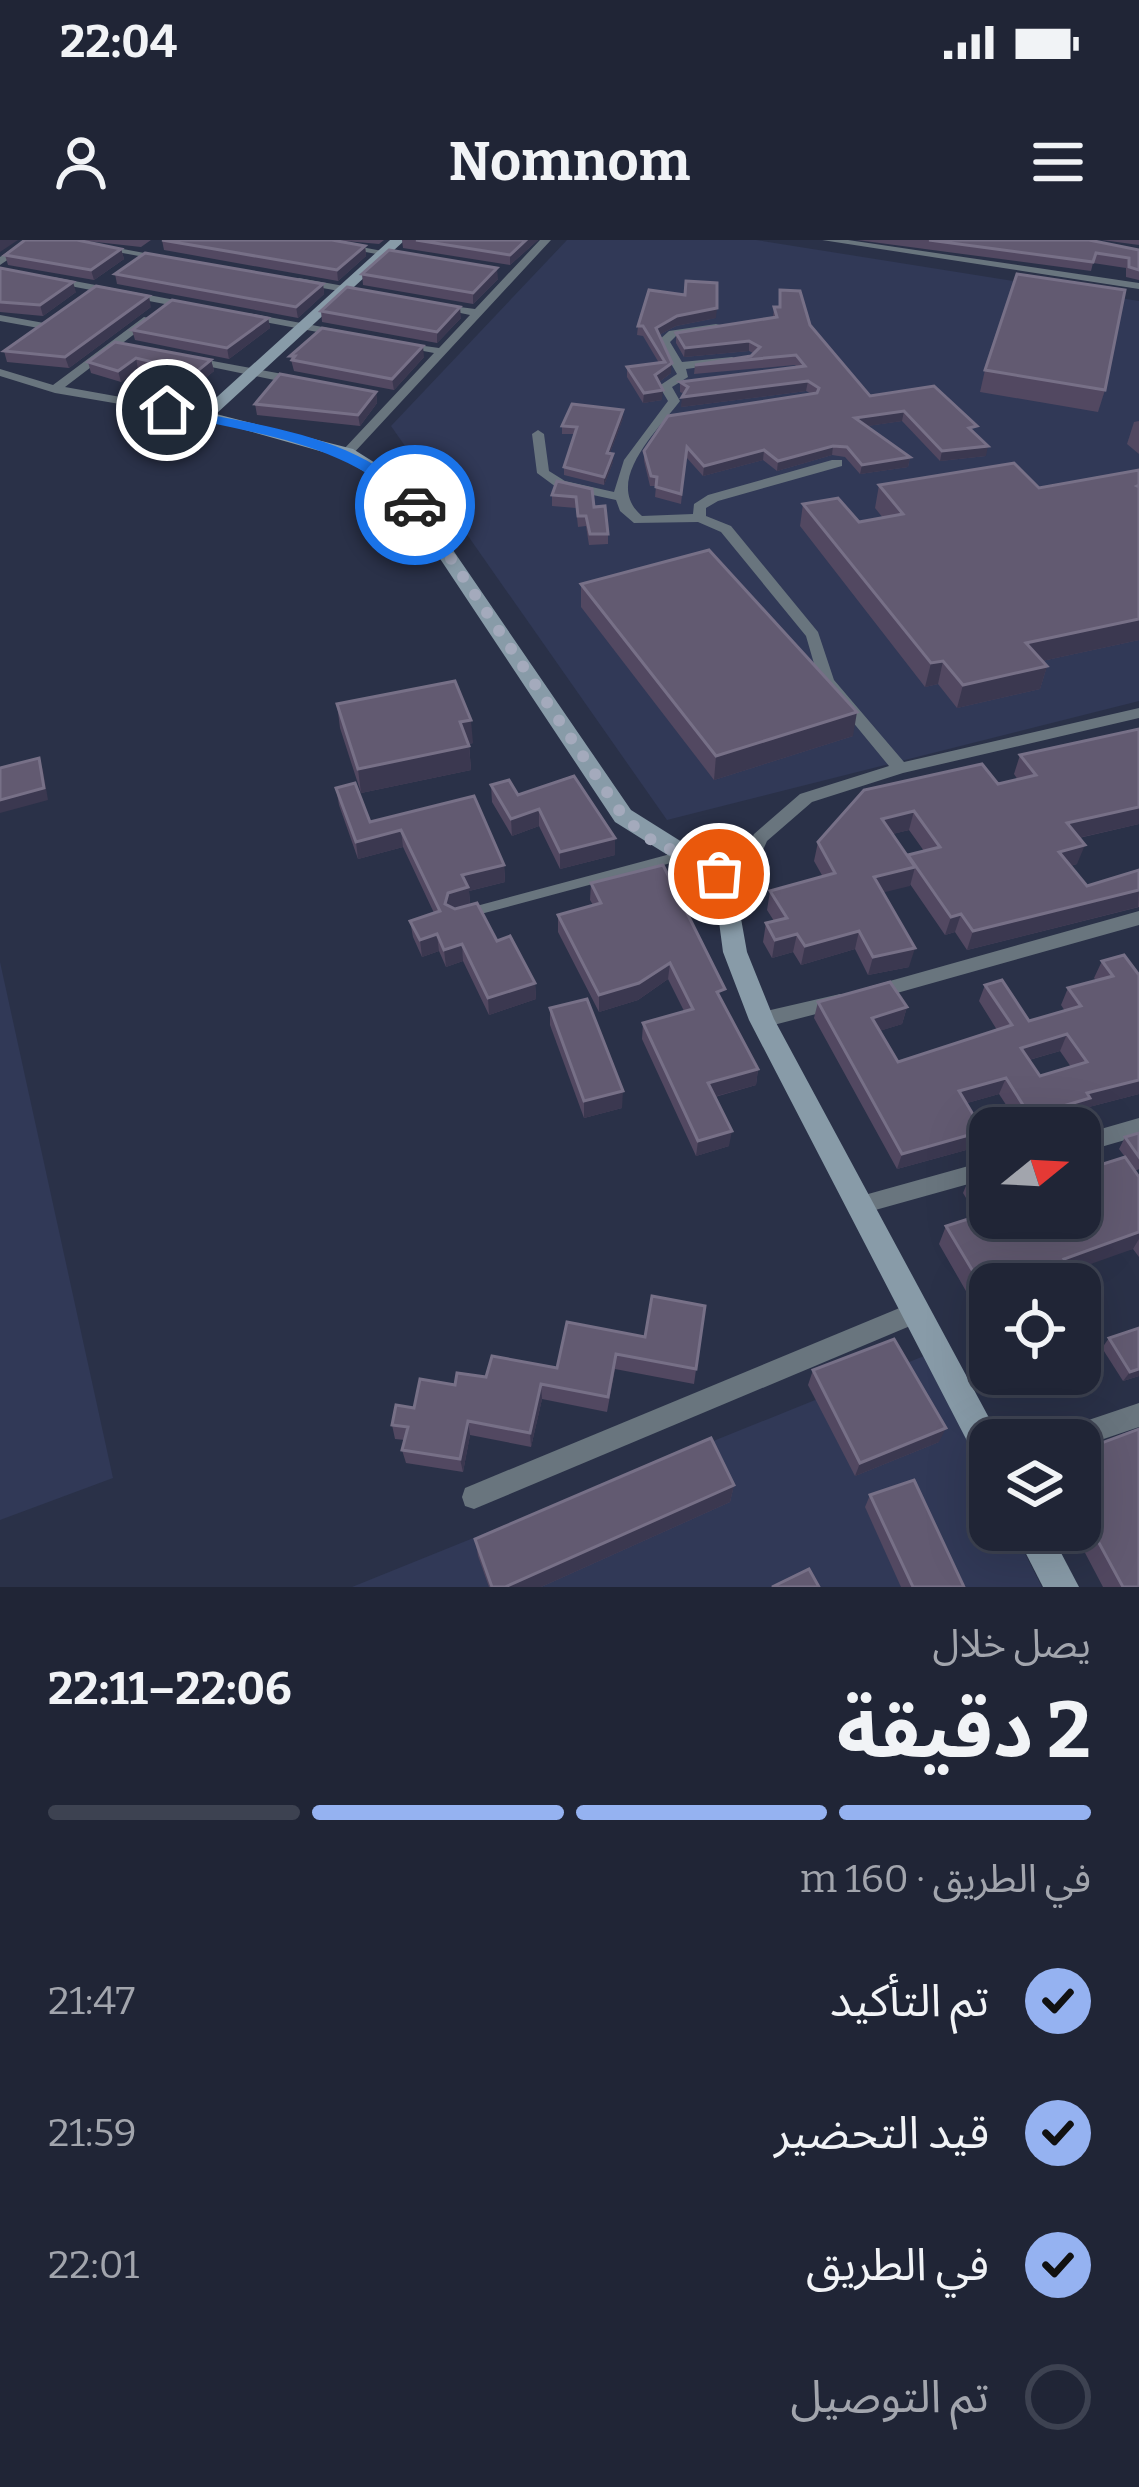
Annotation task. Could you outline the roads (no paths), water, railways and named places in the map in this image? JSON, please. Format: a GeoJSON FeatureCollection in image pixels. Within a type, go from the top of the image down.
{"type":"FeatureCollection","features":[{"type":"Feature","properties":{"kind":"street"},"geometry":{"type":"LineString","coordinates":[[0,267],[32,240]]}},
{"type":"Feature","properties":{"kind":"street"},"geometry":{"type":"LineString","coordinates":[[57,240],[190,262]]}},
{"type":"Feature","properties":{"kind":"street"},"geometry":{"type":"LineString","coordinates":[[130,266],[165,240]]}},
{"type":"Feature","properties":{"kind":"street"},"geometry":{"type":"LineString","coordinates":[[306,240],[406,256]]}},
{"type":"Feature","properties":{"kind":"street"},"geometry":{"type":"LineString","coordinates":[[204,416],[398,240]]}},
{"type":"Feature","properties":{"kind":"street"},"geometry":{"type":"LineString","coordinates":[[347,453],[546,240]]}},
{"type":"Feature","properties":{"kind":"street"},"geometry":{"type":"LineString","coordinates":[[827,240],[1139,286]]}},
{"type":"Feature","properties":{"kind":"street"},"geometry":{"type":"LineString","coordinates":[[966,261],[974,240]]}},
{"type":"Feature","properties":{"kind":"street"},"geometry":{"type":"LineString","coordinates":[[0,267],[20,274]]}},
{"type":"Feature","properties":{"kind":"street"},"geometry":{"type":"LineString","coordinates":[[494,270],[515,274]]}},
{"type":"Feature","properties":{"kind":"street"},"geometry":{"type":"LineString","coordinates":[[87,297],[115,277]]}},
{"type":"Feature","properties":{"kind":"street"},"geometry":{"type":"LineString","coordinates":[[40,278],[215,310]]}},
{"type":"Feature","properties":{"kind":"street"},"geometry":{"type":"LineString","coordinates":[[278,278],[367,292]]}},
{"type":"Feature","properties":{"kind":"street"},"geometry":{"type":"LineString","coordinates":[[55,389],[171,302]]}},
{"type":"Feature","properties":{"kind":"street"},"geometry":{"type":"LineString","coordinates":[[434,305],[478,313]]}},
{"type":"Feature","properties":{"kind":"street"},"geometry":{"type":"LineString","coordinates":[[237,314],[350,335]]}},
{"type":"Feature","properties":{"kind":"street"},"geometry":{"type":"LineString","coordinates":[[29,337],[59,316]]}},
{"type":"Feature","properties":{"kind":"street"},"geometry":{"type":"LineString","coordinates":[[0,318],[44,326]]}},
{"type":"Feature","properties":{"kind":"street"},"geometry":{"type":"LineString","coordinates":[[665,386],[684,375],[664,341],[673,333],[735,325]]}},
{"type":"Feature","properties":{"kind":"street"},"geometry":{"type":"LineString","coordinates":[[397,343],[444,352]]}},
{"type":"Feature","properties":{"kind":"street"},"geometry":{"type":"LineString","coordinates":[[113,344],[137,349]]}},
{"type":"Feature","properties":{"kind":"street"},"geometry":{"type":"LineString","coordinates":[[183,358],[317,385]]}},
{"type":"Feature","properties":{"kind":"street"},"geometry":{"type":"LineString","coordinates":[[678,366],[749,358]]}},
{"type":"Feature","properties":{"kind":"street"},"geometry":{"type":"LineString","coordinates":[[0,372],[55,389],[204,416],[347,453],[401,487],[432,526],[623,816],[646,837],[686,854],[719,874],[730,887],[733,945],[763,1020],[972,1419]]}},
{"type":"Feature","properties":{"kind":"street"},"geometry":{"type":"LineString","coordinates":[[665,386],[705,382]]}},
{"type":"Feature","properties":{"kind":"street"},"geometry":{"type":"LineString","coordinates":[[620,497],[629,459],[674,401],[665,386]]}},
{"type":"Feature","properties":{"kind":"street"},"geometry":{"type":"LineString","coordinates":[[378,396],[398,399]]}},
{"type":"Feature","properties":{"kind":"street"},"geometry":{"type":"LineString","coordinates":[[664,418],[682,415]]}},
{"type":"Feature","properties":{"kind":"street"},"geometry":{"type":"LineString","coordinates":[[538,434],[543,473],[561,484],[620,497],[639,520],[700,518],[725,529],[813,635],[827,681],[900,768]]}},
{"type":"Feature","properties":{"kind":"street"},"geometry":{"type":"LineString","coordinates":[[700,518],[699,507],[713,498],[837,463]]}},
{"type":"Feature","properties":{"kind":"street"},"geometry":{"type":"LineString","coordinates":[[730,887],[748,866],[760,838],[806,798],[900,768],[1139,713]]}},
{"type":"Feature","properties":{"kind":"street"},"geometry":{"type":"LineString","coordinates":[[763,1020],[1139,918]]}},
{"type":"Feature","properties":{"kind":"street"},"geometry":{"type":"LineString","coordinates":[[1101,1138],[1139,1127]]}},
{"type":"Feature","properties":{"kind":"street"},"geometry":{"type":"LineString","coordinates":[[861,1205],[969,1175]]}},
{"type":"Feature","properties":{"kind":"street"},"geometry":{"type":"LineString","coordinates":[[474,1497],[914,1313]]}},
{"type":"Feature","properties":{"kind":"street"},"geometry":{"type":"LineString","coordinates":[[1101,1428],[1139,1415]]}},
{"type":"Feature","properties":{"kind":"street"},"geometry":{"type":"LineString","coordinates":[[1042,1551],[1061,1587]]}},
{"type":"Feature","properties":{"kind":"lane"},"geometry":{"type":"LineString","coordinates":[[454,916],[686,854]]}}]}
